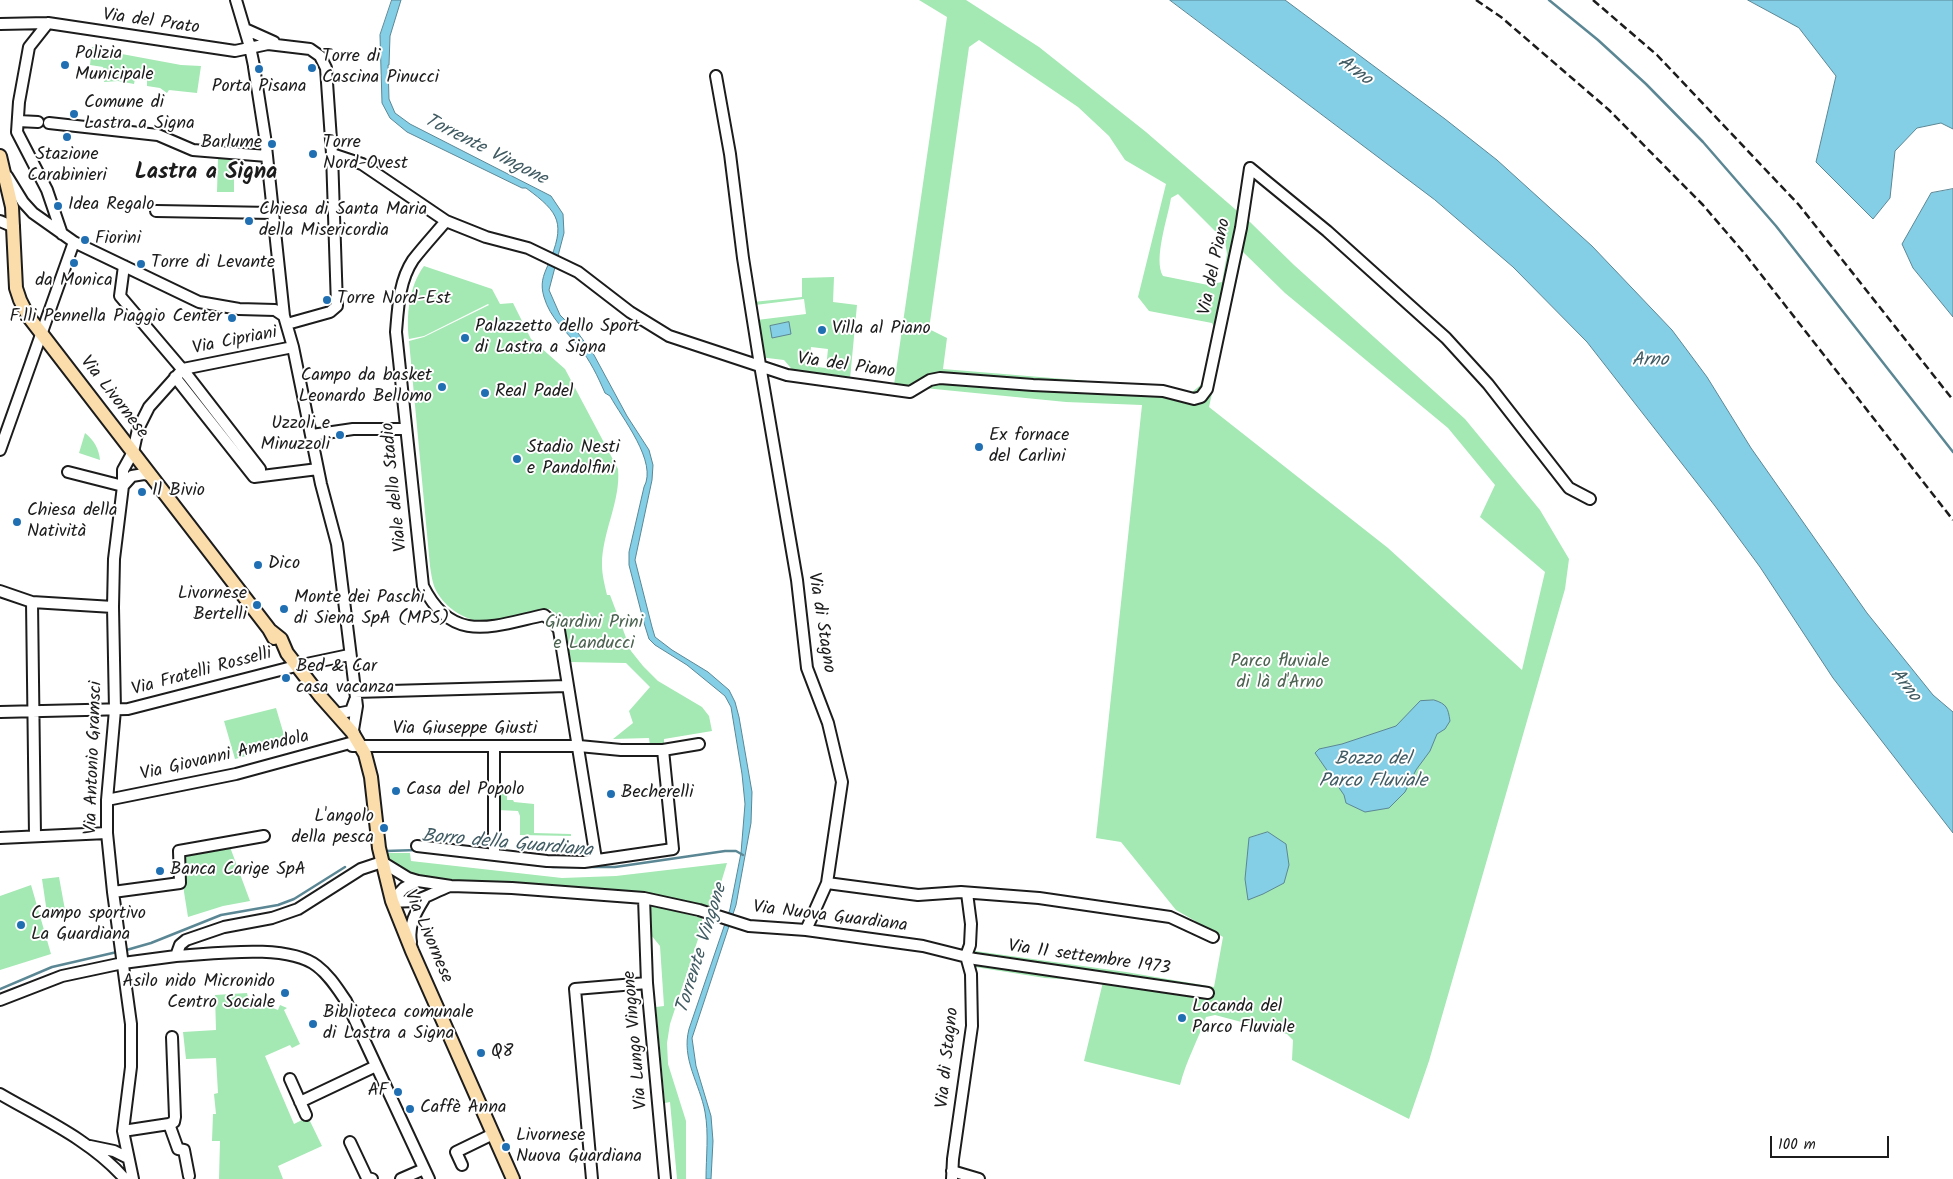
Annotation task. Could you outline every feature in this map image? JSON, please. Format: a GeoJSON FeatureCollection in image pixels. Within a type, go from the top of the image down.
{"type":"FeatureCollection","features":[{"type":"Feature","properties":{"kind":"main road","name":"Via Livornese"},"geometry":{"type":"LineString","coordinates":[[0,156],[5,173],[14,227],[16,288],[28,316],[271,631],[278,645],[287,653],[294,666],[322,697],[368,763],[382,862],[392,901],[412,951],[513,1179]]}},
{"type":"Feature","properties":{"kind":"street"},"geometry":{"type":"LineString","coordinates":[[236,0],[254,66],[267,156],[286,320],[318,469],[337,544],[357,711],[353,730],[355,743]]}},
{"type":"Feature","properties":{"kind":"street","name":"Via del Prato"},"geometry":{"type":"LineString","coordinates":[[0,24],[48,24],[235,51],[277,44]]}},
{"type":"Feature","properties":{"kind":"street"},"geometry":{"type":"LineString","coordinates":[[48,24],[29,47],[19,102],[17,132],[47,190],[63,235]]}},
{"type":"Feature","properties":{"kind":"street"},"geometry":{"type":"LineString","coordinates":[[245,29],[277,44],[310,49],[320,56],[326,68],[332,154],[337,306],[330,312],[286,320]]}},
{"type":"Feature","properties":{"kind":"street"},"geometry":{"type":"LineString","coordinates":[[716,76],[730,154],[743,258],[760,365]]}},
{"type":"Feature","properties":{"kind":"street"},"geometry":{"type":"LineString","coordinates":[[18,121],[158,135],[193,150],[267,156]]}},
{"type":"Feature","properties":{"kind":"street","name":"Via del Piano"},"geometry":{"type":"LineString","coordinates":[[332,154],[362,164],[446,221],[486,238],[528,248],[571,269],[630,312],[669,336],[760,365],[787,376],[910,392],[930,380],[947,378],[1033,385],[1163,391],[1194,399],[1201,398],[1207,389],[1241,228],[1250,168],[1334,237],[1446,338],[1488,384],[1569,488],[1590,499]]}},
{"type":"Feature","properties":{"kind":"street"},"geometry":{"type":"LineString","coordinates":[[5,173],[23,202],[33,213],[74,242],[199,302],[239,309],[275,310],[286,320]]}},
{"type":"Feature","properties":{"kind":"street"},"geometry":{"type":"LineString","coordinates":[[156,211],[273,213]]}},
{"type":"Feature","properties":{"kind":"street"},"geometry":{"type":"LineString","coordinates":[[0,221],[14,227]]}},
{"type":"Feature","properties":{"kind":"street","name":"Viale dello Stadio"},"geometry":{"type":"LineString","coordinates":[[446,221],[412,261],[405,276],[398,304],[396,332],[423,586],[430,600],[455,622],[469,627],[482,628],[544,615],[559,630],[567,686]]}},
{"type":"Feature","properties":{"kind":"street"},"geometry":{"type":"LineString","coordinates":[[0,450],[74,242]]}},
{"type":"Feature","properties":{"kind":"street"},"geometry":{"type":"LineString","coordinates":[[124,266],[120,296],[136,314],[257,476],[318,469]]}},
{"type":"Feature","properties":{"kind":"street","name":"Via Cipriani"},"geometry":{"type":"LineString","coordinates":[[179,373],[293,347]]}},
{"type":"Feature","properties":{"kind":"street","name":"Via di Stagno"},"geometry":{"type":"LineString","coordinates":[[760,365],[797,580],[806,668],[828,723],[842,782],[828,883],[806,930]]}},
{"type":"Feature","properties":{"kind":"street","name":"Via Antonio Gramsci"},"geometry":{"type":"LineString","coordinates":[[123,470],[133,452],[138,429],[144,416],[156,398],[179,373]]}},
{"type":"Feature","properties":{"kind":"street"},"geometry":{"type":"LineString","coordinates":[[312,435],[353,429],[405,429]]}},
{"type":"Feature","properties":{"kind":"street","name":"Via Antonio Gramsci"},"geometry":{"type":"LineString","coordinates":[[124,440],[123,486],[114,559],[115,710],[107,800],[107,833],[131,1024],[132,1050],[123,1131],[132,1179]]}},
{"type":"Feature","properties":{"kind":"street"},"geometry":{"type":"LineString","coordinates":[[68,472],[123,486],[132,476],[144,474],[152,476]]}},
{"type":"Feature","properties":{"kind":"street"},"geometry":{"type":"LineString","coordinates":[[0,591],[32,602],[113,607]]}},
{"type":"Feature","properties":{"kind":"street"},"geometry":{"type":"LineString","coordinates":[[32,602],[35,836]]}},
{"type":"Feature","properties":{"kind":"street","name":"Via Fratelli Rosselli"},"geometry":{"type":"LineString","coordinates":[[0,712],[128,709],[294,666],[349,655]]}},
{"type":"Feature","properties":{"kind":"street"},"geometry":{"type":"LineString","coordinates":[[355,694],[567,686],[579,746],[596,859]]}},
{"type":"Feature","properties":{"kind":"street"},"geometry":{"type":"LineString","coordinates":[[341,722],[351,710],[355,694]]}},
{"type":"Feature","properties":{"kind":"street","name":"Via Giuseppe Giusti"},"geometry":{"type":"LineString","coordinates":[[355,743],[579,746],[622,750],[662,750],[699,744]]}},
{"type":"Feature","properties":{"kind":"street","name":"Via Giovanni Amendola"},"geometry":{"type":"LineString","coordinates":[[107,800],[236,774],[355,743]]}},
{"type":"Feature","properties":{"kind":"street"},"geometry":{"type":"LineString","coordinates":[[494,746],[494,854]]}},
{"type":"Feature","properties":{"kind":"street"},"geometry":{"type":"LineString","coordinates":[[418,846],[547,861],[584,862],[673,849],[662,750]]}},
{"type":"Feature","properties":{"kind":"street"},"geometry":{"type":"LineString","coordinates":[[0,838],[107,833]]}},
{"type":"Feature","properties":{"kind":"street"},"geometry":{"type":"LineString","coordinates":[[113,892],[180,883],[179,852],[264,836]]}},
{"type":"Feature","properties":{"kind":"street"},"geometry":{"type":"LineString","coordinates":[[176,956],[180,945],[186,940],[224,927],[272,918],[298,910],[361,869],[382,862]]}},
{"type":"Feature","properties":{"kind":"street","name":"Via Nuova Guardiana"},"geometry":{"type":"LineString","coordinates":[[382,862],[408,878],[418,881],[452,886],[644,898],[699,910],[749,926],[806,930],[923,946],[966,956]]}},
{"type":"Feature","properties":{"kind":"street"},"geometry":{"type":"LineString","coordinates":[[392,901],[404,888],[418,881]]}},
{"type":"Feature","properties":{"kind":"street"},"geometry":{"type":"LineString","coordinates":[[828,883],[918,895],[967,893],[1039,898],[1170,917],[1213,937]]}},
{"type":"Feature","properties":{"kind":"street","name":"Via Nuova Guardiana"},"geometry":{"type":"LineString","coordinates":[[392,901],[412,902],[424,899],[437,891],[452,886]]}},
{"type":"Feature","properties":{"kind":"street","name":"Via di Stagno"},"geometry":{"type":"LineString","coordinates":[[967,893],[971,924],[970,945],[966,956],[971,974],[972,1026],[952,1175],[979,1179]]}},
{"type":"Feature","properties":{"kind":"street","name":"Via Lungo Vingone"},"geometry":{"type":"LineString","coordinates":[[644,898],[648,983],[665,1179]]}},
{"type":"Feature","properties":{"kind":"street"},"geometry":{"type":"LineString","coordinates":[[412,951],[410,931],[414,916],[424,899]]}},
{"type":"Feature","properties":{"kind":"street"},"geometry":{"type":"LineString","coordinates":[[0,1000],[62,976],[123,960],[273,952],[296,956],[315,965],[332,980],[346,1001],[427,1174],[401,1179]]}},
{"type":"Feature","properties":{"kind":"street","name":"Via 11 settembre 1973"},"geometry":{"type":"LineString","coordinates":[[966,956],[975,959],[1208,993]]}},
{"type":"Feature","properties":{"kind":"street"},"geometry":{"type":"LineString","coordinates":[[592,1179],[575,989],[648,983]]}},
{"type":"Feature","properties":{"kind":"street"},"geometry":{"type":"LineString","coordinates":[[100,1147],[113,1144],[123,1131],[174,1122],[172,1037]]}},
{"type":"Feature","properties":{"kind":"street"},"geometry":{"type":"LineString","coordinates":[[300,1102],[376,1066]]}},
{"type":"Feature","properties":{"kind":"street"},"geometry":{"type":"LineString","coordinates":[[290,1079],[306,1115]]}},
{"type":"Feature","properties":{"kind":"street"},"geometry":{"type":"LineString","coordinates":[[0,1094],[86,1145],[110,1163],[125,1179]]}},
{"type":"Feature","properties":{"kind":"street"},"geometry":{"type":"LineString","coordinates":[[169,1124],[178,1149],[184,1150],[189,1176]]}},
{"type":"Feature","properties":{"kind":"street"},"geometry":{"type":"LineString","coordinates":[[462,1165],[456,1152],[493,1134]]}},
{"type":"Feature","properties":{"kind":"street"},"geometry":{"type":"LineString","coordinates":[[350,1142],[367,1178],[372,1179]]}},
{"type":"Feature","properties":{"kind":"street"},"geometry":{"type":"LineString","coordinates":[[86,1145],[114,1151],[128,1158],[119,1165],[110,1163]]}},
{"type":"Feature","properties":{"kind":"green space","name":"Parco fluviale di là d'Arno"},"geometry":{"type":"Polygon","coordinates":[[[919,0],[966,0],[1039,47],[1146,132],[1250,222],[1294,265],[1465,419],[1540,510],[1569,559],[1565,589],[1429,1061],[1409,1119],[1292,1060],[1293,1040],[1287,1034],[1215,1015],[1206,1017],[1185,1067],[1180,1085],[1084,1061],[1103,982],[1045,978],[975,967],[975,951],[1126,972],[1214,987],[1223,937],[1176,910],[1121,842],[1096,838],[1142,405],[1066,402],[894,385],[947,17],[919,0]],[[979,40],[969,47],[929,329],[947,338],[943,369],[1161,387],[1191,393],[1203,383],[1215,329],[1212,323],[1149,311],[1138,297],[1166,184],[1125,160],[1109,136],[1078,107],[979,40]],[[1178,194],[1171,198],[1160,249],[1160,269],[1163,276],[1208,285],[1222,282],[1227,254],[1225,241],[1178,194]],[[1243,252],[1209,407],[1388,548],[1522,670],[1545,572],[1480,517],[1495,485],[1448,428],[1285,293],[1243,252]]]}},
{"type":"Feature","properties":{"kind":"green space"},"geometry":{"type":"Polygon","coordinates":[[[92,47],[105,50],[102,51],[102,56],[110,57],[111,52],[181,65],[201,66],[197,93],[169,90],[167,93],[160,88],[147,86],[147,80],[135,79],[134,84],[118,81],[104,82],[105,73],[103,67],[90,65],[92,47]]]}},
{"type":"Feature","properties":{"kind":"green space"},"geometry":{"type":"Polygon","coordinates":[[[218,158],[234,159],[234,192],[217,192],[218,158]]]}},
{"type":"Feature","properties":{"kind":"green space","name":"Stadio Nesti e Pandolfini"},"geometry":{"type":"Polygon","coordinates":[[[424,266],[492,289],[500,304],[513,303],[531,339],[565,369],[618,469],[617,493],[603,553],[602,573],[607,595],[610,595],[631,651],[658,681],[702,707],[709,716],[712,731],[664,739],[664,745],[650,746],[649,738],[613,739],[633,723],[629,711],[650,687],[626,663],[570,662],[564,622],[550,609],[484,622],[461,615],[442,600],[433,584],[430,566],[409,341],[424,337],[489,305],[424,336],[409,339],[408,311],[410,301],[415,283],[424,266]]]}},
{"type":"Feature","properties":{"kind":"green space","name":"Villa al Piano"},"geometry":{"type":"Polygon","coordinates":[[[834,277],[833,302],[857,305],[850,379],[796,374],[784,360],[759,357],[753,302],[802,297],[802,278],[834,277]],[[804,299],[755,305],[757,320],[806,314],[804,299]],[[811,347],[809,366],[826,368],[828,349],[811,347]]]}},
{"type":"Feature","properties":{"kind":"green space"},"geometry":{"type":"Polygon","coordinates":[[[85,433],[96,445],[100,460],[79,453],[85,433]]]}},
{"type":"Feature","properties":{"kind":"green space"},"geometry":{"type":"Polygon","coordinates":[[[276,708],[287,745],[235,759],[224,721],[276,708]]]}},
{"type":"Feature","properties":{"kind":"green space"},"geometry":{"type":"Polygon","coordinates":[[[499,793],[507,793],[507,800],[534,804],[534,833],[571,834],[571,836],[520,835],[520,816],[518,811],[498,810],[499,793]]]}},
{"type":"Feature","properties":{"kind":"green space"},"geometry":{"type":"Polygon","coordinates":[[[230,847],[250,901],[223,906],[188,917],[184,892],[183,859],[187,855],[230,847]]]}},
{"type":"Feature","properties":{"kind":"green space"},"geometry":{"type":"Polygon","coordinates":[[[384,853],[410,853],[411,861],[562,878],[616,876],[727,863],[713,909],[656,896],[416,880],[385,858],[384,853]]]}},
{"type":"Feature","properties":{"kind":"green space"},"geometry":{"type":"Polygon","coordinates":[[[59,877],[65,910],[47,913],[42,879],[59,877]]]}},
{"type":"Feature","properties":{"kind":"green space","name":"Campo sportivo La Guardiana"},"geometry":{"type":"Polygon","coordinates":[[[31,885],[51,954],[0,970],[0,896],[31,885]]]}},
{"type":"Feature","properties":{"kind":"green space"},"geometry":{"type":"Polygon","coordinates":[[[650,905],[702,918],[702,927],[670,1024],[667,1043],[668,1064],[686,1121],[686,1179],[677,1179],[670,1102],[665,1103],[656,1007],[664,1006],[660,946],[651,935],[650,905]]]}},
{"type":"Feature","properties":{"kind":"green space"},"geometry":{"type":"Polygon","coordinates":[[[247,993],[250,1006],[260,1003],[278,1010],[280,1005],[287,1008],[284,1010],[300,1044],[292,1048],[290,1045],[265,1056],[294,1124],[308,1117],[322,1146],[278,1166],[283,1179],[219,1179],[220,1141],[212,1141],[213,1114],[216,1114],[214,1094],[218,1093],[216,1058],[186,1059],[183,1032],[216,1030],[215,995],[247,993]]]}},
{"type":"Feature","properties":{"kind":"water"},"geometry":{"type":"Polygon","coordinates":[[[392,0],[401,0],[390,36],[388,65],[389,99],[395,113],[410,124],[551,196],[563,214],[564,233],[549,290],[560,315],[578,333],[594,355],[627,416],[649,450],[653,465],[652,480],[635,560],[655,637],[708,672],[729,690],[735,702],[752,792],[751,823],[736,905],[692,1038],[696,1066],[711,1116],[713,1141],[711,1179],[706,1179],[707,1137],[705,1112],[689,1061],[687,1040],[689,1029],[730,909],[741,853],[745,804],[731,707],[725,696],[687,665],[655,645],[649,639],[629,565],[629,552],[647,477],[646,465],[637,440],[610,396],[605,393],[590,363],[554,318],[547,305],[542,288],[543,280],[554,251],[558,229],[553,212],[526,188],[522,188],[407,132],[390,118],[382,103],[380,35],[392,0]]]}},
{"type":"Feature","properties":{"kind":"water","name":"Arno"},"geometry":{"type":"Polygon","coordinates":[[[1170,0],[1285,0],[1497,160],[1592,246],[1672,330],[1707,377],[1751,448],[1867,613],[1933,695],[1953,712],[1953,833],[1833,678],[1760,567],[1715,506],[1587,342],[1513,267],[1435,200],[1170,0]]]}},
{"type":"Feature","properties":{"kind":"water"},"geometry":{"type":"Polygon","coordinates":[[[1748,0],[1953,0],[1953,129],[1941,123],[1917,128],[1895,151],[1890,198],[1873,219],[1816,162],[1836,76],[1799,28],[1748,0]]]}},
{"type":"Feature","properties":{"kind":"water"},"geometry":{"type":"Polygon","coordinates":[[[1953,189],[1953,317],[1913,268],[1902,244],[1931,193],[1953,189]]]}},
{"type":"Feature","properties":{"kind":"water"},"geometry":{"type":"Polygon","coordinates":[[[789,322],[791,334],[772,338],[770,326],[789,322]]]}},
{"type":"Feature","properties":{"kind":"water","name":"Bozzo del Parco Fluviale"},"geometry":{"type":"Polygon","coordinates":[[[1434,700],[1446,707],[1450,721],[1445,729],[1437,734],[1430,751],[1416,770],[1405,792],[1389,808],[1365,812],[1346,803],[1344,795],[1315,753],[1319,749],[1342,744],[1396,726],[1420,701],[1434,700]]]}},
{"type":"Feature","properties":{"kind":"water"},"geometry":{"type":"Polygon","coordinates":[[[1268,832],[1286,844],[1289,865],[1284,883],[1248,900],[1245,879],[1249,838],[1268,832]]]}},
{"type":"Feature","properties":{"kind":"waterway"},"geometry":{"type":"LineString","coordinates":[[1549,0],[1598,40],[1646,84],[1703,142],[1776,226],[1953,452]]}},
{"type":"Feature","properties":{"kind":"waterway","name":"Borro della Guardiana"},"geometry":{"type":"LineString","coordinates":[[386,851],[417,850]]}},
{"type":"Feature","properties":{"kind":"waterway","name":"Borro della Guardiana"},"geometry":{"type":"LineString","coordinates":[[472,857],[553,867],[615,867],[725,851],[736,851],[743,855]]}},
{"type":"Feature","properties":{"kind":"waterway","name":"Borro della Guardiana"},"geometry":{"type":"LineString","coordinates":[[123,951],[151,943],[221,915],[278,905],[294,899],[345,867]]}},
{"type":"Feature","properties":{"kind":"waterway","name":"Borro della Guardiana"},"geometry":{"type":"LineString","coordinates":[[0,989],[52,967],[117,952]]}},
{"type":"Feature","properties":{"kind":"railway"},"geometry":{"type":"LineString","coordinates":[[1476,0],[1501,17],[1609,110],[1703,205],[1745,254],[1953,520]]}},
{"type":"Feature","properties":{"kind":"railway"},"geometry":{"type":"LineString","coordinates":[[1593,0],[1657,55],[1799,205],[1953,400]]}},
{"type":"Feature","properties":{"kind":"place","name":"Polizia Municipale"},"geometry":{"type":"Point","coordinates":[65,65]}},
{"type":"Feature","properties":{"kind":"place","name":"Torre di Cascina Pinucci"},"geometry":{"type":"Point","coordinates":[312,68]}},
{"type":"Feature","properties":{"kind":"place","name":"Porta Pisana"},"geometry":{"type":"Point","coordinates":[259,69]}},
{"type":"Feature","properties":{"kind":"place","name":"Comune di Lastra a Signa"},"geometry":{"type":"Point","coordinates":[74,114]}},
{"type":"Feature","properties":{"kind":"place","name":"Stazione Carabinieri"},"geometry":{"type":"Point","coordinates":[67,137]}},
{"type":"Feature","properties":{"kind":"place","name":"Barlume"},"geometry":{"type":"Point","coordinates":[272,144]}},
{"type":"Feature","properties":{"kind":"place","name":"Torre Nord-Ovest"},"geometry":{"type":"Point","coordinates":[313,154]}},
{"type":"Feature","properties":{"kind":"place","name":"Idea Regalo"},"geometry":{"type":"Point","coordinates":[58,206]}},
{"type":"Feature","properties":{"kind":"place","name":"Chiesa di Santa Maria della Misericordia"},"geometry":{"type":"Point","coordinates":[249,221]}},
{"type":"Feature","properties":{"kind":"place","name":"Fiorini"},"geometry":{"type":"Point","coordinates":[85,240]}},
{"type":"Feature","properties":{"kind":"place","name":"da Monica"},"geometry":{"type":"Point","coordinates":[74,263]}},
{"type":"Feature","properties":{"kind":"place","name":"Torre di Levante"},"geometry":{"type":"Point","coordinates":[141,264]}},
{"type":"Feature","properties":{"kind":"place","name":"Torre Nord-Est"},"geometry":{"type":"Point","coordinates":[327,300]}},
{"type":"Feature","properties":{"kind":"place","name":"F.lli Pennella Piaggio Center"},"geometry":{"type":"Point","coordinates":[232,318]}},
{"type":"Feature","properties":{"kind":"place","name":"Villa al Piano"},"geometry":{"type":"Point","coordinates":[822,330]}},
{"type":"Feature","properties":{"kind":"place","name":"Palazzetto dello Sport di Lastra a Signa"},"geometry":{"type":"Point","coordinates":[465,338]}},
{"type":"Feature","properties":{"kind":"place","name":"Campo da basket Leonardo Bellomo"},"geometry":{"type":"Point","coordinates":[442,387]}},
{"type":"Feature","properties":{"kind":"place","name":"Real Padel"},"geometry":{"type":"Point","coordinates":[485,393]}},
{"type":"Feature","properties":{"kind":"place","name":"Uzzoli e Minuzzoli"},"geometry":{"type":"Point","coordinates":[340,435]}},
{"type":"Feature","properties":{"kind":"place","name":"Ex fornace del Carlini"},"geometry":{"type":"Point","coordinates":[979,447]}},
{"type":"Feature","properties":{"kind":"place","name":"Stadio Nesti e Pandolfini"},"geometry":{"type":"Point","coordinates":[517,459]}},
{"type":"Feature","properties":{"kind":"place","name":"Il Bivio"},"geometry":{"type":"Point","coordinates":[142,492]}},
{"type":"Feature","properties":{"kind":"place","name":"Chiesa della Natività"},"geometry":{"type":"Point","coordinates":[17,522]}},
{"type":"Feature","properties":{"kind":"place","name":"Dico"},"geometry":{"type":"Point","coordinates":[258,565]}},
{"type":"Feature","properties":{"kind":"place","name":"Livornese Bertelli"},"geometry":{"type":"Point","coordinates":[257,605]}},
{"type":"Feature","properties":{"kind":"place","name":"Monte dei Paschi di Siena SpA (MPS)"},"geometry":{"type":"Point","coordinates":[284,609]}},
{"type":"Feature","properties":{"kind":"place","name":"Bed & Car casa vacanza"},"geometry":{"type":"Point","coordinates":[286,678]}},
{"type":"Feature","properties":{"kind":"place","name":"Casa del Popolo"},"geometry":{"type":"Point","coordinates":[396,791]}},
{"type":"Feature","properties":{"kind":"place","name":"Becherelli"},"geometry":{"type":"Point","coordinates":[611,794]}},
{"type":"Feature","properties":{"kind":"place","name":"L'angolo della pesca"},"geometry":{"type":"Point","coordinates":[384,828]}},
{"type":"Feature","properties":{"kind":"place","name":"Banca Carige SpA"},"geometry":{"type":"Point","coordinates":[160,871]}},
{"type":"Feature","properties":{"kind":"place","name":"Campo sportivo La Guardiana"},"geometry":{"type":"Point","coordinates":[21,925]}},
{"type":"Feature","properties":{"kind":"place","name":"Asilo nido Micronido Centro Sociale"},"geometry":{"type":"Point","coordinates":[285,993]}},
{"type":"Feature","properties":{"kind":"place","name":"Locanda del Parco Fluviale"},"geometry":{"type":"Point","coordinates":[1182,1018]}},
{"type":"Feature","properties":{"kind":"place","name":"Biblioteca comunale di Lastra a Signa"},"geometry":{"type":"Point","coordinates":[313,1024]}},
{"type":"Feature","properties":{"kind":"place","name":"Q8"},"geometry":{"type":"Point","coordinates":[481,1053]}},
{"type":"Feature","properties":{"kind":"place","name":"AF"},"geometry":{"type":"Point","coordinates":[398,1092]}},
{"type":"Feature","properties":{"kind":"place","name":"Caffè Anna"},"geometry":{"type":"Point","coordinates":[410,1109]}},
{"type":"Feature","properties":{"kind":"place","name":"Livornese Nuova Guardiana"},"geometry":{"type":"Point","coordinates":[506,1147]}},
{"type":"Feature","properties":{"kind":"district","name":"Lastra a Signa"},"geometry":{"type":"Point","coordinates":[206,174]}},
{"type":"Feature","properties":{"kind":"water label","name":"Torrente Vingone"},"geometry":{"type":"Point","coordinates":[485,151]}},
{"type":"Feature","properties":{"kind":"water label","name":"Torrente Vingone"},"geometry":{"type":"Point","coordinates":[703,949]}},
{"type":"Feature","properties":{"kind":"park label","name":"Giardini Prini e Landucci"},"geometry":{"type":"Point","coordinates":[594,634]}}]}
